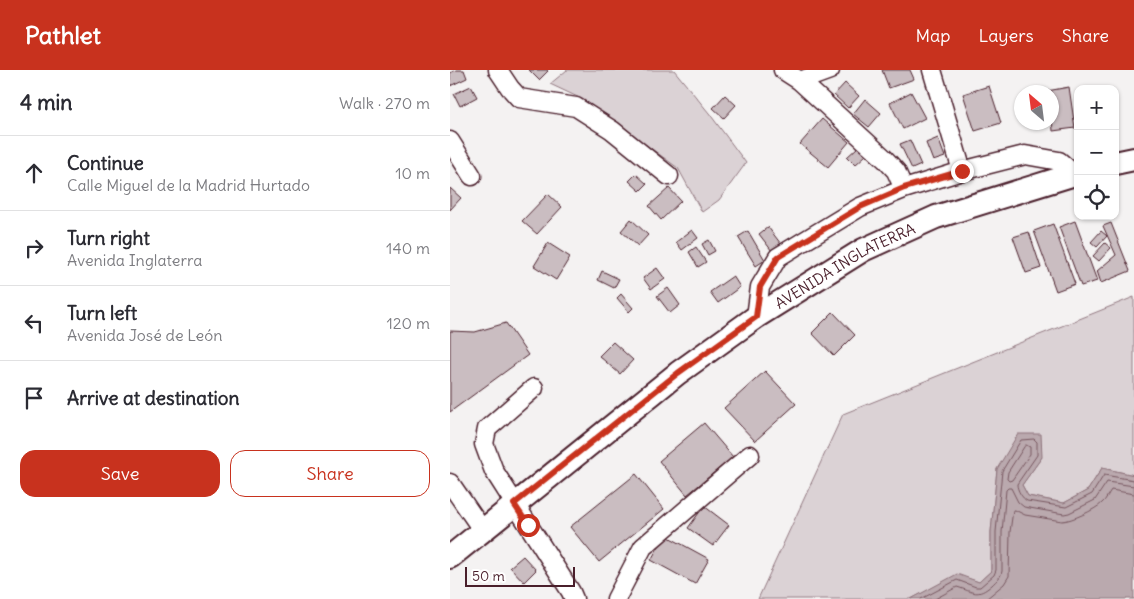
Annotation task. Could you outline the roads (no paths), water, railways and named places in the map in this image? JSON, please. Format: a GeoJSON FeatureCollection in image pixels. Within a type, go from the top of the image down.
{"type":"FeatureCollection","features":[{"type":"Feature","properties":{"kind":"main road"},"geometry":{"type":"LineString","coordinates":[[1119,162],[1134,159]]}},
{"type":"Feature","properties":{"kind":"main road","name":"AVENIDA INGLATERRA"},"geometry":{"type":"LineString","coordinates":[[450,557],[678,373],[756,317],[863,250],[936,217],[1074,174]]}},
{"type":"Feature","properties":{"kind":"street"},"geometry":{"type":"LineString","coordinates":[[498,70],[519,98],[576,107],[612,130],[669,176]]}},
{"type":"Feature","properties":{"kind":"street"},"geometry":{"type":"LineString","coordinates":[[783,70],[800,81],[885,158],[896,170],[904,188]]}},
{"type":"Feature","properties":{"kind":"street"},"geometry":{"type":"LineString","coordinates":[[800,81],[830,70]]}},
{"type":"Feature","properties":{"kind":"street"},"geometry":{"type":"LineString","coordinates":[[932,70],[962,171]]}},
{"type":"Feature","properties":{"kind":"street"},"geometry":{"type":"LineString","coordinates":[[450,142],[472,176]]}},
{"type":"Feature","properties":{"kind":"street"},"geometry":{"type":"LineString","coordinates":[[756,317],[760,287],[778,257],[860,207],[904,188],[1025,155],[1058,161],[1074,172]]}},
{"type":"Feature","properties":{"kind":"street"},"geometry":{"type":"LineString","coordinates":[[534,388],[487,429],[484,444],[494,471],[572,592],[574,599]]}},
{"type":"Feature","properties":{"kind":"street"},"geometry":{"type":"LineString","coordinates":[[616,599],[643,547],[750,456]]}},
{"type":"Feature","properties":{"kind":"street"},"geometry":{"type":"LineString","coordinates":[[450,482],[483,531]]}},
{"type":"Feature","properties":{"kind":"water"},"geometry":{"type":"Polygon","coordinates":[[[1018,434],[1041,434],[1042,457],[1022,485],[1028,496],[1064,503],[1088,490],[1102,468],[1134,475],[1134,599],[911,599],[957,574],[979,582],[991,571],[991,532],[997,469],[1018,434]]]}}]}
